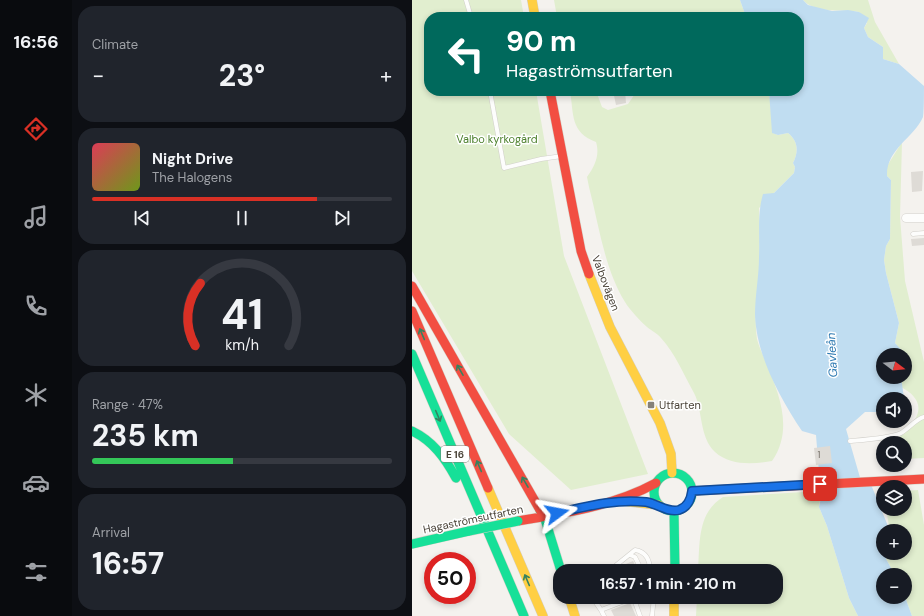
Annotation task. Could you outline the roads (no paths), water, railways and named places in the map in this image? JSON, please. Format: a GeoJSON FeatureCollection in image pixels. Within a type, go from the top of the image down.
{"type":"FeatureCollection","features":[{"type":"Feature","properties":{"kind":"main road"},"geometry":{"type":"LineString","coordinates":[[532,0],[534,12]]}},
{"type":"Feature","properties":{"kind":"main road","name":"Valbovägen"},"geometry":{"type":"LineString","coordinates":[[551,96],[581,250],[589,275],[610,327],[660,423],[671,454],[672,473]]}},
{"type":"Feature","properties":{"kind":"main road"},"geometry":{"type":"LineString","coordinates":[[412,286],[544,516],[559,564]]}},
{"type":"Feature","properties":{"kind":"main road","name":"E 16"},"geometry":{"type":"LineString","coordinates":[[412,311],[543,616]]}},
{"type":"Feature","properties":{"kind":"main road","name":"E 16"},"geometry":{"type":"LineString","coordinates":[[412,354],[524,616]]}},
{"type":"Feature","properties":{"kind":"main road"},"geometry":{"type":"LineString","coordinates":[[412,431],[431,442],[440,451],[497,554]]}},
{"type":"Feature","properties":{"kind":"main road"},"geometry":{"type":"LineString","coordinates":[[672,473],[678,474],[688,480],[692,491],[689,502],[685,506],[674,511],[674,564]]}},
{"type":"Feature","properties":{"kind":"main road","name":"Hagaströmsutfarten"},"geometry":{"type":"LineString","coordinates":[[412,544],[609,501],[634,494],[672,473]]}},
{"type":"Feature","properties":{"kind":"main road"},"geometry":{"type":"LineString","coordinates":[[692,491],[924,479]]}},
{"type":"Feature","properties":{"kind":"main road"},"geometry":{"type":"LineString","coordinates":[[656,483],[654,495],[659,505]]}},
{"type":"Feature","properties":{"kind":"main road","name":"Hagaströmsutfarten"},"geometry":{"type":"LineString","coordinates":[[609,501],[631,501],[659,505],[674,511]]}},
{"type":"Feature","properties":{"kind":"main road"},"geometry":{"type":"LineString","coordinates":[[571,604],[575,616]]}},
{"type":"Feature","properties":{"kind":"main road"},"geometry":{"type":"LineString","coordinates":[[674,604],[674,616]]}},
{"type":"Feature","properties":{"kind":"street"},"geometry":{"type":"LineString","coordinates":[[906,218],[924,218]]}},
{"type":"Feature","properties":{"kind":"lane"},"geometry":{"type":"LineString","coordinates":[[466,0],[470,12]]}},
{"type":"Feature","properties":{"kind":"lane"},"geometry":{"type":"LineString","coordinates":[[491,96],[504,168],[541,159],[562,156]]}},
{"type":"Feature","properties":{"kind":"lane"},"geometry":{"type":"LineString","coordinates":[[913,234],[924,233]]}},
{"type":"Feature","properties":{"kind":"lane"},"geometry":{"type":"LineString","coordinates":[[850,442],[900,434],[914,424],[918,419],[924,417]]}},
{"type":"Feature","properties":{"kind":"lane"},"geometry":{"type":"LineString","coordinates":[[616,564],[635,550],[641,551],[646,555],[649,564]]}},
{"type":"Feature","properties":{"kind":"lane"},"geometry":{"type":"LineString","coordinates":[[630,555],[635,557],[638,564]]}},
{"type":"Feature","properties":{"kind":"lane"},"geometry":{"type":"LineString","coordinates":[[601,610],[630,599],[635,602],[640,616]]}},
{"type":"Feature","properties":{"kind":"lane"},"geometry":{"type":"LineString","coordinates":[[597,604],[604,616]]}},
{"type":"Feature","properties":{"kind":"lane"},"geometry":{"type":"LineString","coordinates":[[652,616],[654,604]]}},
{"type":"Feature","properties":{"kind":"water","name":"Gavleån"},"geometry":{"type":"Polygon","coordinates":[[[740,0],[803,0],[808,5],[832,11],[848,10],[859,12],[869,18],[864,28],[868,37],[883,47],[883,59],[899,64],[924,86],[923,117],[891,158],[887,176],[891,180],[890,239],[886,246],[884,260],[899,323],[895,343],[900,348],[876,348],[876,384],[902,384],[903,392],[876,392],[876,412],[865,412],[846,429],[861,481],[870,482],[876,497],[876,516],[884,516],[887,524],[876,524],[876,560],[887,560],[891,568],[876,568],[876,604],[908,604],[912,616],[858,616],[849,598],[827,526],[819,507],[821,498],[816,435],[802,431],[786,405],[771,376],[756,329],[755,314],[759,264],[759,217],[761,202],[763,194],[774,193],[794,173],[795,167],[793,163],[797,150],[794,139],[788,133],[778,135],[772,133],[769,96],[804,96],[804,12],[744,12],[740,0]]]}},
{"type":"Feature","properties":{"kind":"place","name":"Utfarten"},"geometry":{"type":"Point","coordinates":[651,405]}},
{"type":"Feature","properties":{"kind":"park label","name":"Valbo kyrkogård"},"geometry":{"type":"Point","coordinates":[497,139]}}]}
